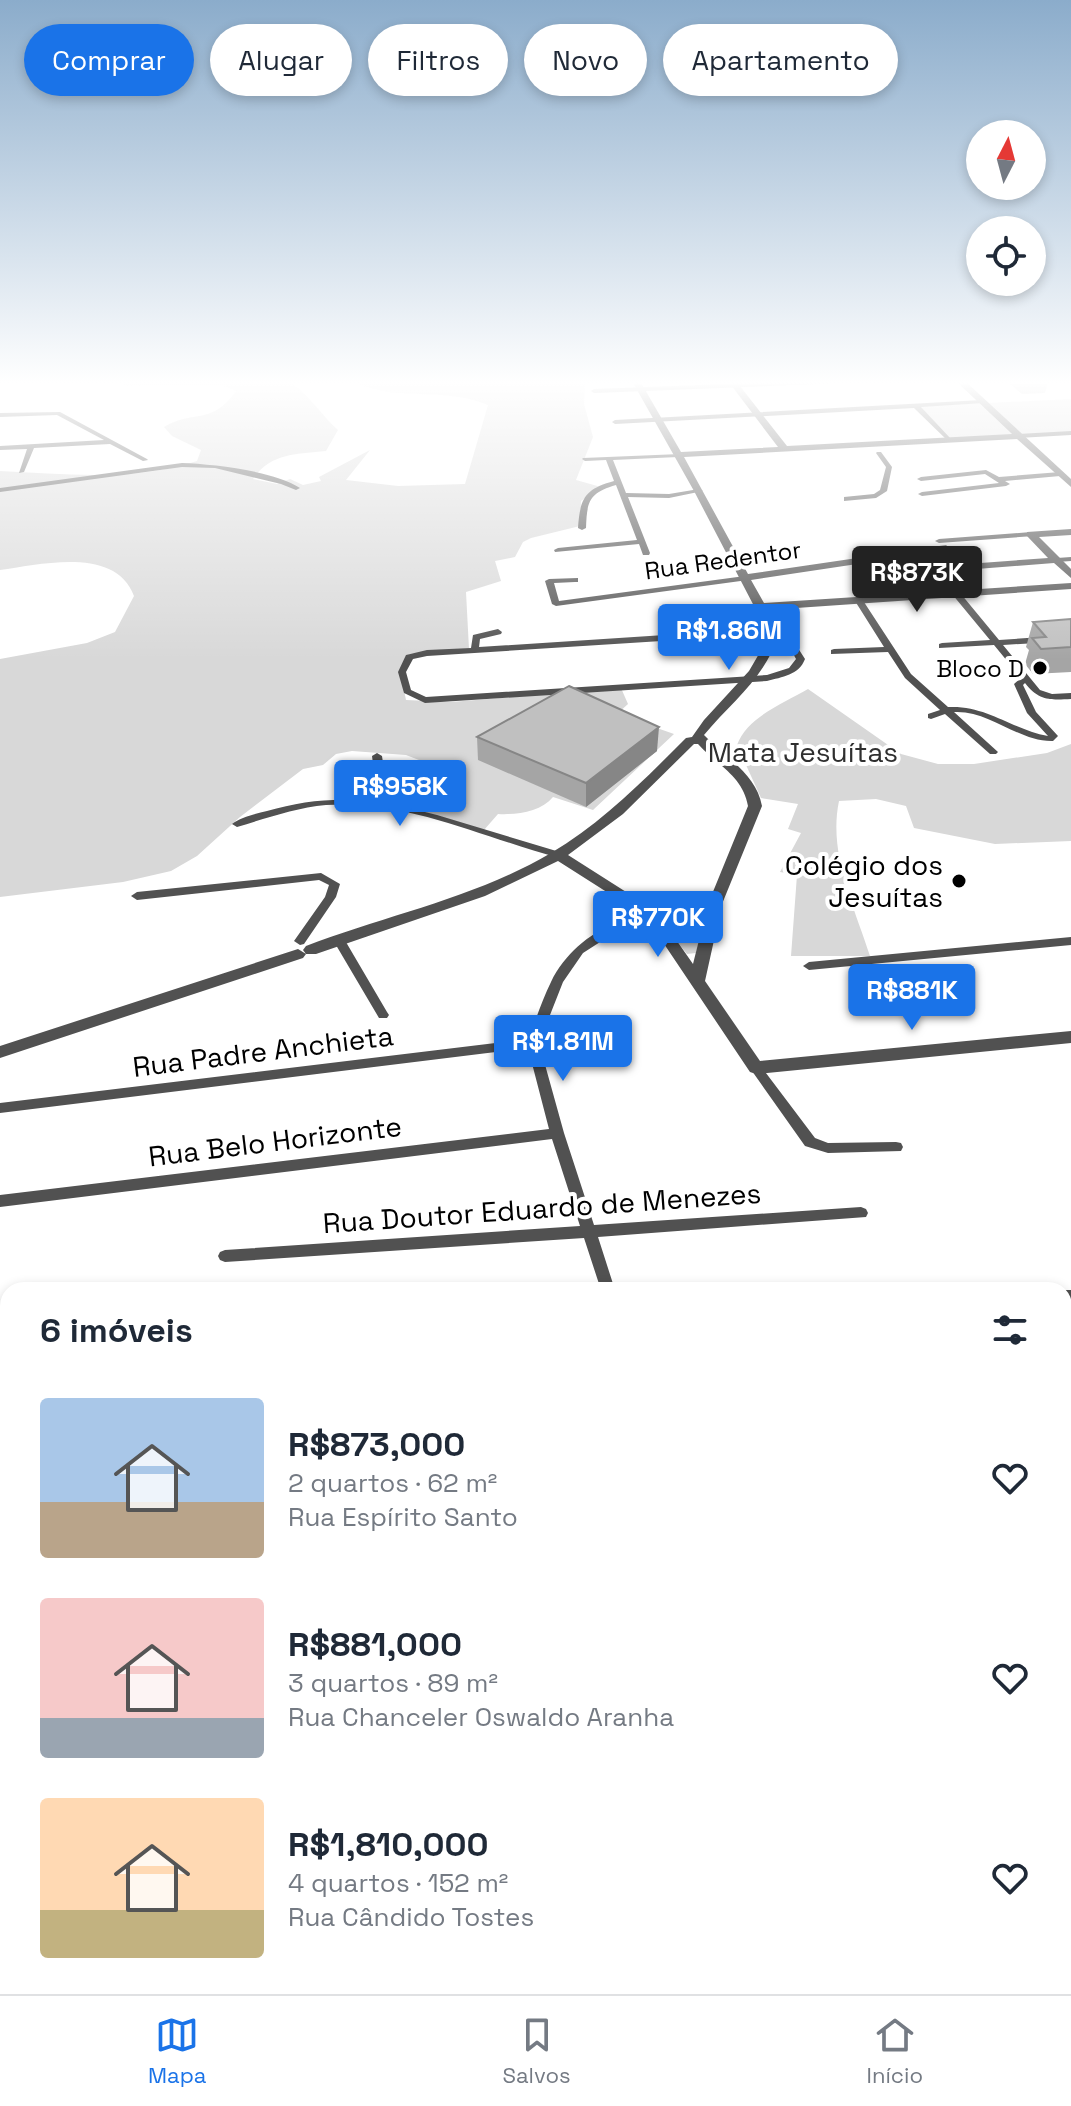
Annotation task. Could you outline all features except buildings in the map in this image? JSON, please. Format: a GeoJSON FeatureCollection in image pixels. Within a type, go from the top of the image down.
{"type":"FeatureCollection","features":[{"type":"Feature","properties":{"kind":"street"},"geometry":{"type":"LineString","coordinates":[[0,490],[116,474]]}},
{"type":"Feature","properties":{"kind":"street"},"geometry":{"type":"LineString","coordinates":[[249,474],[296,488]]}},
{"type":"Feature","properties":{"kind":"street"},"geometry":{"type":"LineString","coordinates":[[616,474],[646,553]]}},
{"type":"Feature","properties":{"kind":"street"},"geometry":{"type":"LineString","coordinates":[[689,474],[773,631],[801,653],[796,668],[784,674],[747,679],[425,700],[407,691],[402,672],[409,657],[475,649],[773,631]]}},
{"type":"Feature","properties":{"kind":"street"},"geometry":{"type":"LineString","coordinates":[[847,499],[876,496],[883,491],[887,474]]}},
{"type":"Feature","properties":{"kind":"street"},"geometry":{"type":"LineString","coordinates":[[921,479],[967,474]]}},
{"type":"Feature","properties":{"kind":"street"},"geometry":{"type":"LineString","coordinates":[[922,494],[1006,484],[990,474]]}},
{"type":"Feature","properties":{"kind":"street"},"geometry":{"type":"LineString","coordinates":[[998,479],[1059,474]]}},
{"type":"Feature","properties":{"kind":"street"},"geometry":{"type":"LineString","coordinates":[[1060,474],[1071,484]]}},
{"type":"Feature","properties":{"kind":"street"},"geometry":{"type":"LineString","coordinates":[[582,528],[582,505],[592,491],[619,482]]}},
{"type":"Feature","properties":{"kind":"street"},"geometry":{"type":"LineString","coordinates":[[626,495],[669,496],[699,491]]}},
{"type":"Feature","properties":{"kind":"street"},"geometry":{"type":"LineString","coordinates":[[964,567],[939,541],[1071,532]]}},
{"type":"Feature","properties":{"kind":"street"},"geometry":{"type":"LineString","coordinates":[[1031,534],[1071,575]]}},
{"type":"Feature","properties":{"kind":"street"},"geometry":{"type":"LineString","coordinates":[[558,550],[641,542]]}},
{"type":"Feature","properties":{"kind":"street","name":"Rua Redentor"},"geometry":{"type":"LineString","coordinates":[[575,580],[549,581],[556,604],[946,548]]}},
{"type":"Feature","properties":{"kind":"street"},"geometry":{"type":"LineString","coordinates":[[895,555],[936,569],[1071,559]]}},
{"type":"Feature","properties":{"kind":"street"},"geometry":{"type":"LineString","coordinates":[[936,569],[1037,692],[1051,697],[1071,696]]}},
{"type":"Feature","properties":{"kind":"street"},"geometry":{"type":"LineString","coordinates":[[760,607],[1071,586]]}},
{"type":"Feature","properties":{"kind":"street"},"geometry":{"type":"LineString","coordinates":[[859,601],[908,676],[993,752]]}},
{"type":"Feature","properties":{"kind":"street"},"geometry":{"type":"LineString","coordinates":[[0,1052],[245,971],[302,947],[334,941],[484,891],[559,855],[618,813],[696,738],[768,654],[773,631]]}},
{"type":"Feature","properties":{"kind":"street"},"geometry":{"type":"LineString","coordinates":[[475,649],[476,637],[498,632]]}},
{"type":"Feature","properties":{"kind":"street"},"geometry":{"type":"LineString","coordinates":[[942,646],[1071,638]]}},
{"type":"Feature","properties":{"kind":"street"},"geometry":{"type":"LineString","coordinates":[[834,652],[888,649]]}},
{"type":"Feature","properties":{"kind":"street"},"geometry":{"type":"LineString","coordinates":[[931,716],[943,710],[963,707],[1021,732],[1050,739],[1053,736],[1032,713],[1018,684],[1026,678]]}},
{"type":"Feature","properties":{"kind":"street"},"geometry":{"type":"LineString","coordinates":[[696,738],[746,782],[755,799],[755,814],[733,853],[715,904],[697,982]]}},
{"type":"Feature","properties":{"kind":"street"},"geometry":{"type":"LineString","coordinates":[[377,756],[384,806]]}},
{"type":"Feature","properties":{"kind":"street"},"geometry":{"type":"LineString","coordinates":[[237,824],[273,811],[354,802],[384,806],[559,855],[649,913],[797,1128],[816,1146],[896,1147]]}},
{"type":"Feature","properties":{"kind":"street"},"geometry":{"type":"LineString","coordinates":[[137,896],[321,876],[335,884],[302,947]]}},
{"type":"Feature","properties":{"kind":"street"},"geometry":{"type":"LineString","coordinates":[[605,1282],[557,1133],[533,1043],[557,981],[579,950],[641,914],[700,898],[715,904]]}},
{"type":"Feature","properties":{"kind":"street"},"geometry":{"type":"LineString","coordinates":[[334,941],[383,1015]]}},
{"type":"Feature","properties":{"kind":"street"},"geometry":{"type":"LineString","coordinates":[[809,966],[1071,941]]}},
{"type":"Feature","properties":{"kind":"street"},"geometry":{"type":"LineString","coordinates":[[680,955],[692,958],[703,954]]}},
{"type":"Feature","properties":{"kind":"street"},"geometry":{"type":"LineString","coordinates":[[756,1068],[1071,1037]]}},
{"type":"Feature","properties":{"kind":"street","name":"Rua Padre Anchieta"},"geometry":{"type":"LineString","coordinates":[[0,1108],[533,1043]]}},
{"type":"Feature","properties":{"kind":"street","name":"Rua Belo Horizonte"},"geometry":{"type":"LineString","coordinates":[[0,1201],[557,1133]]}},
{"type":"Feature","properties":{"kind":"street","name":"Rua Doutor Eduardo de Menezes"},"geometry":{"type":"LineString","coordinates":[[225,1256],[861,1213]]}},
{"type":"Feature","properties":{"kind":"green space"},"geometry":{"type":"Polygon","coordinates":[[[0,474],[257,474],[253,479],[277,484],[290,479],[303,485],[321,481],[319,477],[325,474],[351,474],[346,480],[398,486],[465,484],[468,474],[578,474],[576,480],[601,487],[581,501],[580,526],[531,538],[523,542],[515,557],[495,561],[501,581],[466,592],[469,649],[409,654],[400,671],[406,700],[451,702],[621,688],[628,704],[617,714],[674,734],[593,810],[553,797],[528,812],[498,814],[484,830],[424,812],[432,804],[435,794],[420,778],[427,768],[419,760],[406,755],[352,751],[336,754],[323,765],[303,769],[240,817],[197,856],[171,871],[123,882],[0,897],[0,659],[87,643],[115,632],[134,596],[125,580],[95,564],[56,562],[0,570],[0,474]]]}},
{"type":"Feature","properties":{"kind":"green space","name":"Mata Jesuítas"},"geometry":{"type":"Polygon","coordinates":[[[808,689],[901,754],[938,764],[974,764],[1047,753],[1071,744],[1071,841],[995,844],[914,828],[906,806],[876,799],[839,801],[837,840],[840,860],[870,956],[791,956],[797,875],[780,872],[801,833],[788,829],[798,804],[761,798],[737,745],[749,726],[808,689]]]}},
{"type":"Feature","properties":{"kind":"green space"},"geometry":{"type":"Polygon","coordinates":[[[697,902],[708,904],[696,953],[687,954],[657,916],[697,902]]]}},
{"type":"Feature","properties":{"kind":"place","name":"Bloco D"},"geometry":{"type":"Point","coordinates":[1040,668]}},
{"type":"Feature","properties":{"kind":"place","name":"Colégio dos Jesuítas"},"geometry":{"type":"Point","coordinates":[959,881]}}]}
